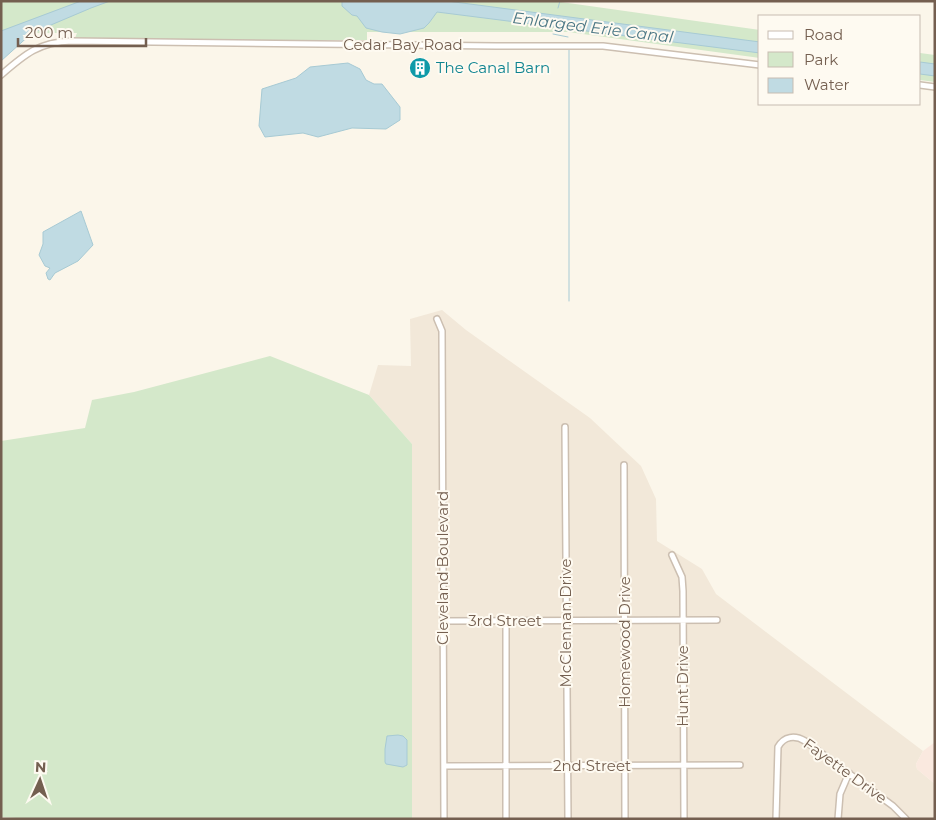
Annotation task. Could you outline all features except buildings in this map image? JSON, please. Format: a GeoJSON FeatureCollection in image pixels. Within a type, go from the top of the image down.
{"type":"FeatureCollection","features":[{"type":"Feature","properties":{"kind":"street","name":"Cedar Bay Road"},"geometry":{"type":"LineString","coordinates":[[1,75],[32,50],[57,42],[72,41],[496,46],[574,45],[621,47],[758,65]]}},
{"type":"Feature","properties":{"kind":"street"},"geometry":{"type":"LineString","coordinates":[[921,85],[935,87]]}},
{"type":"Feature","properties":{"kind":"street","name":"Cleveland Boulevard"},"geometry":{"type":"LineString","coordinates":[[437,319],[442,331],[444,819]]}},
{"type":"Feature","properties":{"kind":"street","name":"McClennan Drive"},"geometry":{"type":"LineString","coordinates":[[564,427],[568,819]]}},
{"type":"Feature","properties":{"kind":"street","name":"Homewood Drive"},"geometry":{"type":"LineString","coordinates":[[624,465],[625,819]]}},
{"type":"Feature","properties":{"kind":"street","name":"Hunt Drive"},"geometry":{"type":"LineString","coordinates":[[672,555],[682,577],[684,819]]}},
{"type":"Feature","properties":{"kind":"street"},"geometry":{"type":"LineString","coordinates":[[506,620],[506,819]]}},
{"type":"Feature","properties":{"kind":"street","name":"3rd Street"},"geometry":{"type":"LineString","coordinates":[[444,621],[717,620]]}},
{"type":"Feature","properties":{"kind":"street","name":"Fayette Drive"},"geometry":{"type":"LineString","coordinates":[[776,819],[777,759],[780,744],[787,738],[799,738],[893,806],[906,819]]}},
{"type":"Feature","properties":{"kind":"street","name":"2nd Street"},"geometry":{"type":"LineString","coordinates":[[444,766],[740,765]]}},
{"type":"Feature","properties":{"kind":"street"},"geometry":{"type":"LineString","coordinates":[[838,819],[840,794],[849,773]]}},
{"type":"Feature","properties":{"kind":"shaded area"},"geometry":{"type":"Polygon","coordinates":[[[442,310],[466,330],[590,418],[641,466],[656,499],[657,541],[702,569],[716,594],[923,751],[916,764],[917,769],[935,784],[935,819],[412,819],[412,444],[369,395],[378,365],[411,366],[410,319],[442,310]]]}},
{"type":"Feature","properties":{"kind":"shaded area"},"geometry":{"type":"Polygon","coordinates":[[[935,742],[935,784],[917,769],[916,764],[923,751],[935,742]]]}},
{"type":"Feature","properties":{"kind":"green space"},"geometry":{"type":"Polygon","coordinates":[[[1,1],[554,1],[758,30],[758,58],[568,32],[367,32],[367,40],[75,38],[77,33],[20,33],[1,51],[1,1]]]}},
{"type":"Feature","properties":{"kind":"green space"},"geometry":{"type":"Polygon","coordinates":[[[921,53],[935,55],[935,82],[921,80],[921,53]]]}},
{"type":"Feature","properties":{"kind":"green space"},"geometry":{"type":"Polygon","coordinates":[[[270,356],[369,395],[412,444],[412,819],[31,819],[1,817],[1,441],[85,428],[92,400],[134,392],[270,356]]]}},
{"type":"Feature","properties":{"kind":"water"},"geometry":{"type":"Polygon","coordinates":[[[81,1],[110,1],[32,33],[1,61],[1,31],[81,1]]]}},
{"type":"Feature","properties":{"kind":"water","name":"Enlarged Erie Canal"},"geometry":{"type":"Polygon","coordinates":[[[342,1],[447,1],[758,42],[758,53],[437,12],[424,28],[400,34],[382,32],[366,28],[357,16],[352,15],[342,6],[342,1]]]}},
{"type":"Feature","properties":{"kind":"water"},"geometry":{"type":"Polygon","coordinates":[[[921,62],[935,64],[935,76],[921,74],[921,62]]]}},
{"type":"Feature","properties":{"kind":"water"},"geometry":{"type":"Polygon","coordinates":[[[348,63],[360,69],[366,80],[374,84],[382,84],[400,107],[400,120],[386,129],[352,128],[318,137],[303,133],[265,137],[259,126],[262,89],[296,78],[310,67],[348,63]]]}},
{"type":"Feature","properties":{"kind":"water"},"geometry":{"type":"Polygon","coordinates":[[[81,211],[93,245],[78,261],[55,273],[50,280],[46,273],[50,268],[45,266],[39,255],[43,244],[43,232],[81,211]]]}},
{"type":"Feature","properties":{"kind":"water"},"geometry":{"type":"Polygon","coordinates":[[[387,736],[403,736],[407,740],[407,765],[403,767],[386,764],[385,762],[387,736]]]}},
{"type":"Feature","properties":{"kind":"waterway","name":"Enlarged Erie Canal"},"geometry":{"type":"LineString","coordinates":[[558,8],[560,1]]}},
{"type":"Feature","properties":{"kind":"waterway","name":"Enlarged Erie Canal"},"geometry":{"type":"LineString","coordinates":[[553,34],[568,37]]}},
{"type":"Feature","properties":{"kind":"waterway"},"geometry":{"type":"LineString","coordinates":[[569,50],[569,301]]}},
{"type":"Feature","properties":{"kind":"place","name":"The Canal Barn"},"geometry":{"type":"Point","coordinates":[420,68]}}]}
